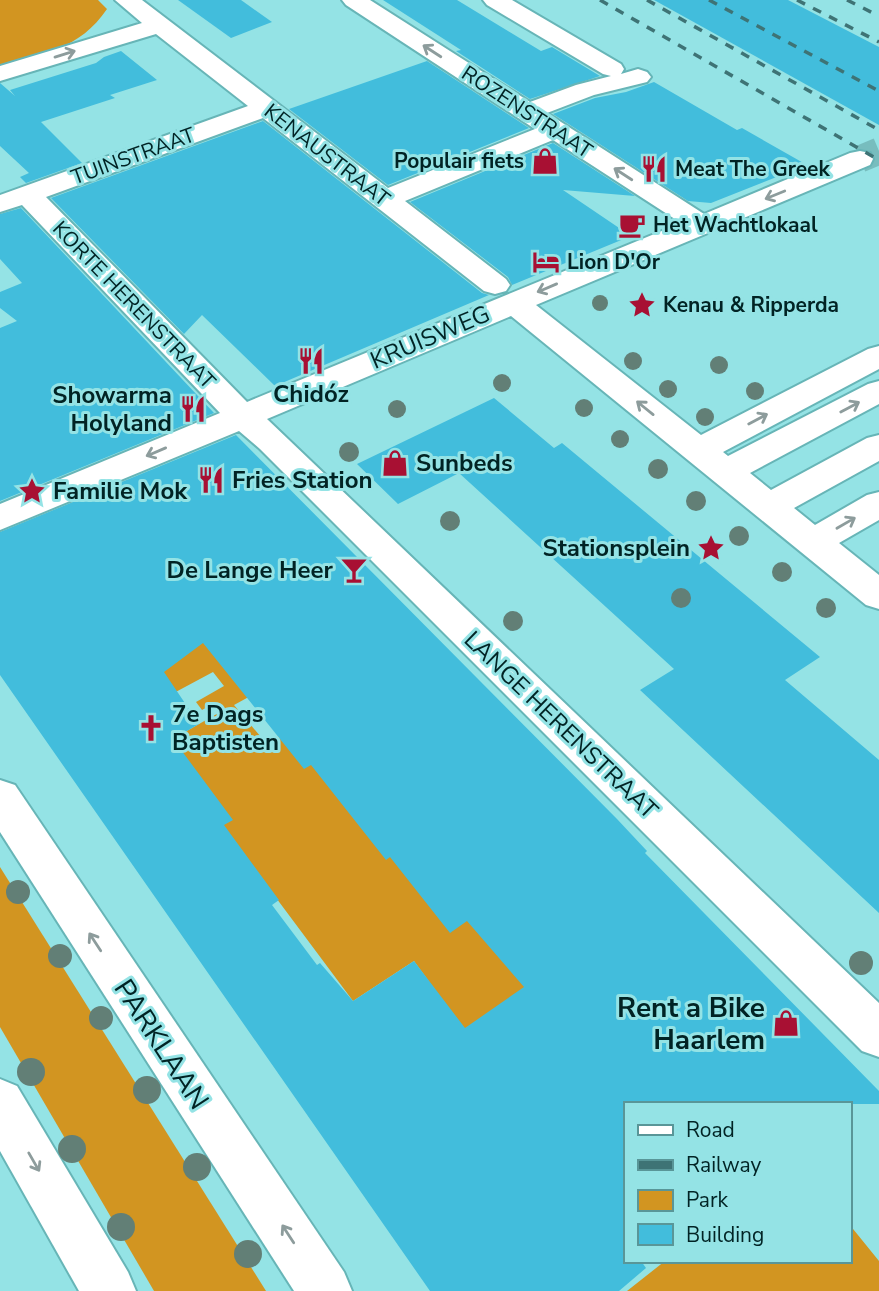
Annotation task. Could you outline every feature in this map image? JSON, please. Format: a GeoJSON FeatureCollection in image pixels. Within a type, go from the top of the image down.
{"type":"FeatureCollection","features":[{"type":"Feature","properties":{"kind":"street","name":"KENAUSTRAAT"},"geometry":{"type":"LineString","coordinates":[[127,0],[504,294]]}},
{"type":"Feature","properties":{"kind":"street","name":"ROZENSTRAAT"},"geometry":{"type":"LineString","coordinates":[[354,0],[701,224]]}},
{"type":"Feature","properties":{"kind":"street"},"geometry":{"type":"LineString","coordinates":[[495,0],[612,69]]}},
{"type":"Feature","properties":{"kind":"street"},"geometry":{"type":"LineString","coordinates":[[0,74],[159,25]]}},
{"type":"Feature","properties":{"kind":"street"},"geometry":{"type":"LineString","coordinates":[[527,112],[585,90],[638,77]]}},
{"type":"Feature","properties":{"kind":"street","name":"TUINSTRAAT"},"geometry":{"type":"LineString","coordinates":[[13,199],[266,108]]}},
{"type":"Feature","properties":{"kind":"street"},"geometry":{"type":"LineString","coordinates":[[384,200],[555,130]]}},
{"type":"Feature","properties":{"kind":"street","name":"KRUISWEG"},"geometry":{"type":"LineString","coordinates":[[0,518],[242,416],[504,294],[701,224],[860,159]]}},
{"type":"Feature","properties":{"kind":"street","name":"KORTE HERENSTRAAT"},"geometry":{"type":"LineString","coordinates":[[13,199],[242,416]]}},
{"type":"Feature","properties":{"kind":"street"},"geometry":{"type":"LineString","coordinates":[[504,294],[698,451],[810,537],[879,534]]}},
{"type":"Feature","properties":{"kind":"street"},"geometry":{"type":"LineString","coordinates":[[698,451],[879,356]]}},
{"type":"Feature","properties":{"kind":"street"},"geometry":{"type":"LineString","coordinates":[[810,537],[879,391]]}},
{"type":"Feature","properties":{"kind":"street","name":"LANGE HERENSTRAAT"},"geometry":{"type":"LineString","coordinates":[[242,416],[258,428],[879,1035]]}},
{"type":"Feature","properties":{"kind":"street"},"geometry":{"type":"LineString","coordinates":[[810,537],[879,418]]}},
{"type":"Feature","properties":{"kind":"street"},"geometry":{"type":"LineString","coordinates":[[810,537],[879,446]]}},
{"type":"Feature","properties":{"kind":"street"},"geometry":{"type":"LineString","coordinates":[[810,537],[879,473]]}},
{"type":"Feature","properties":{"kind":"street"},"geometry":{"type":"LineString","coordinates":[[810,537],[879,504]]}},
{"type":"Feature","properties":{"kind":"street","name":"PARKLAAN"},"geometry":{"type":"LineString","coordinates":[[0,797],[325,1291]]}},
{"type":"Feature","properties":{"kind":"street"},"geometry":{"type":"LineString","coordinates":[[0,1102],[108,1291]]}},
{"type":"Feature","properties":{"kind":"green space"},"geometry":{"type":"Polygon","coordinates":[[[0,0],[98,0],[107,9],[73,42],[46,54],[0,68],[0,0]]]}},
{"type":"Feature","properties":{"kind":"green space"},"geometry":{"type":"Polygon","coordinates":[[[212,631],[267,687],[234,705],[266,743],[284,733],[536,927],[559,1160],[414,961],[353,1001],[162,745],[222,711],[215,703],[202,710],[196,702],[224,686],[213,672],[157,702],[129,697],[212,631]]]}},
{"type":"Feature","properties":{"kind":"green space"},"geometry":{"type":"Polygon","coordinates":[[[0,867],[266,1291],[154,1291],[0,1027],[0,867]]]}},
{"type":"Feature","properties":{"kind":"green space"},"geometry":{"type":"Polygon","coordinates":[[[851,1226],[879,1261],[879,1291],[627,1291],[662,1263],[851,1263],[851,1226]]]}},
{"type":"Feature","properties":{"kind":"building"},"geometry":{"type":"Polygon","coordinates":[[[178,0],[241,0],[272,22],[231,38],[178,0]]]}},
{"type":"Feature","properties":{"kind":"building"},"geometry":{"type":"Polygon","coordinates":[[[383,0],[457,0],[541,51],[552,47],[600,76],[530,99],[383,0]]]}},
{"type":"Feature","properties":{"kind":"building"},"geometry":{"type":"Polygon","coordinates":[[[654,0],[788,0],[879,47],[879,125],[654,0]]]}},
{"type":"Feature","properties":{"kind":"building"},"geometry":{"type":"Polygon","coordinates":[[[121,51],[157,80],[110,95],[115,98],[41,122],[82,163],[26,183],[20,177],[29,173],[0,146],[0,83],[15,96],[10,90],[96,63],[121,51]]]}},
{"type":"Feature","properties":{"kind":"building"},"geometry":{"type":"Polygon","coordinates":[[[427,61],[529,128],[388,185],[289,109],[427,61]]]}},
{"type":"Feature","properties":{"kind":"building"},"geometry":{"type":"Polygon","coordinates":[[[654,82],[737,130],[742,128],[807,165],[711,203],[688,201],[553,114],[595,98],[626,92],[654,82]]]}},
{"type":"Feature","properties":{"kind":"building"},"geometry":{"type":"Polygon","coordinates":[[[263,121],[482,293],[489,295],[275,386],[202,315],[184,334],[51,198],[263,121]]]}},
{"type":"Feature","properties":{"kind":"building"},"geometry":{"type":"Polygon","coordinates":[[[553,143],[635,196],[563,190],[631,236],[512,285],[508,277],[410,202],[553,143]]]}},
{"type":"Feature","properties":{"kind":"building"},"geometry":{"type":"Polygon","coordinates":[[[21,208],[214,413],[0,501],[0,328],[17,321],[0,308],[0,292],[22,283],[0,259],[0,214],[21,208]]]}},
{"type":"Feature","properties":{"kind":"building"},"geometry":{"type":"Polygon","coordinates":[[[494,398],[554,448],[562,443],[820,657],[785,680],[879,760],[879,913],[640,690],[674,669],[459,473],[398,504],[357,464],[494,398]]]}},
{"type":"Feature","properties":{"kind":"building"},"geometry":{"type":"Polygon","coordinates":[[[236,435],[617,819],[647,851],[645,853],[879,1091],[879,1104],[624,1102],[624,1263],[642,1263],[646,1268],[619,1291],[430,1291],[0,675],[0,532],[236,435]],[[203,643],[164,672],[199,724],[173,739],[233,820],[224,825],[279,900],[272,905],[317,965],[320,963],[353,1001],[414,961],[465,1028],[524,987],[467,921],[450,933],[390,857],[386,860],[311,765],[304,769],[203,643]]]}},
{"type":"Feature","properties":{"kind":"tunnel"},"geometry":{"type":"LineString","coordinates":[[860,159],[879,151]]}},
{"type":"Feature","properties":{"kind":"railway"},"geometry":{"type":"LineString","coordinates":[[600,0],[879,160]]}},
{"type":"Feature","properties":{"kind":"railway"},"geometry":{"type":"LineString","coordinates":[[647,0],[879,130]]}},
{"type":"Feature","properties":{"kind":"railway"},"geometry":{"type":"LineString","coordinates":[[709,0],[879,91]]}},
{"type":"Feature","properties":{"kind":"railway"},"geometry":{"type":"LineString","coordinates":[[797,0],[879,42]]}},
{"type":"Feature","properties":{"kind":"railway"},"geometry":{"type":"LineString","coordinates":[[847,0],[879,16]]}},
{"type":"Feature","properties":{"kind":"place","name":"Populair fiets"},"geometry":{"type":"Point","coordinates":[545,161]}},
{"type":"Feature","properties":{"kind":"place","name":"Meat The Greek"},"geometry":{"type":"Point","coordinates":[654,169]}},
{"type":"Feature","properties":{"kind":"place","name":"Het Wachtlokaal"},"geometry":{"type":"Point","coordinates":[632,225]}},
{"type":"Feature","properties":{"kind":"place","name":"Lion D'Or"},"geometry":{"type":"Point","coordinates":[546,262]}},
{"type":"Feature","properties":{"kind":"place","name":"Kenau & Ripperda"},"geometry":{"type":"Point","coordinates":[642,305]}},
{"type":"Feature","properties":{"kind":"place","name":"Chidóz"},"geometry":{"type":"Point","coordinates":[311,361]}},
{"type":"Feature","properties":{"kind":"place","name":"Showarma Holyland"},"geometry":{"type":"Point","coordinates":[193,409]}},
{"type":"Feature","properties":{"kind":"place","name":"Sunbeds"},"geometry":{"type":"Point","coordinates":[395,463]}},
{"type":"Feature","properties":{"kind":"place","name":"Fries Station"},"geometry":{"type":"Point","coordinates":[211,480]}},
{"type":"Feature","properties":{"kind":"place","name":"Familie Mok"},"geometry":{"type":"Point","coordinates":[32,491]}},
{"type":"Feature","properties":{"kind":"place","name":"Stationsplein"},"geometry":{"type":"Point","coordinates":[711,548]}},
{"type":"Feature","properties":{"kind":"place","name":"De Lange Heer"},"geometry":{"type":"Point","coordinates":[354,570]}},
{"type":"Feature","properties":{"kind":"place","name":"7e Dags Baptisten"},"geometry":{"type":"Point","coordinates":[151,728]}},
{"type":"Feature","properties":{"kind":"place","name":"Rent a Bike Haarlem"},"geometry":{"type":"Point","coordinates":[786,1023]}}]}
